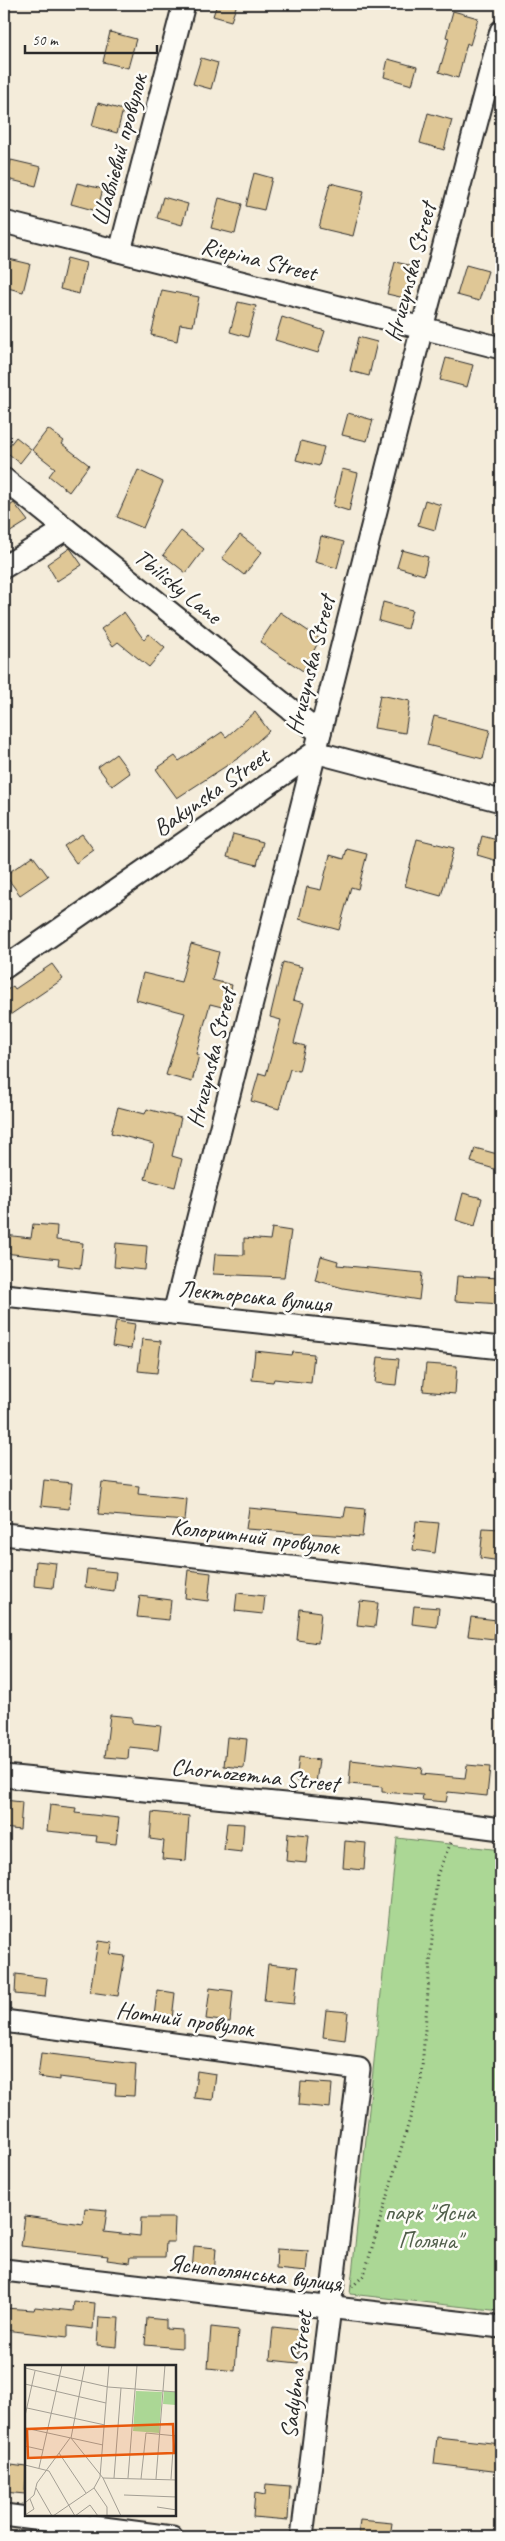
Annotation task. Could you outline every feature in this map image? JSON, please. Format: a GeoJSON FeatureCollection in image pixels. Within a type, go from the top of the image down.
{"type":"FeatureCollection","features":[{"type":"Feature","properties":{"kind":"street","name":"Шавлієвий провулок"},"geometry":{"type":"LineString","coordinates":[[120,251],[184,4]]}},
{"type":"Feature","properties":{"kind":"street","name":"Hruzynska Street"},"geometry":{"type":"LineString","coordinates":[[174,1313],[422,328],[501,31]]}},
{"type":"Feature","properties":{"kind":"street","name":"Riepina Street"},"geometry":{"type":"LineString","coordinates":[[4,222],[501,348]]}},
{"type":"Feature","properties":{"kind":"street","name":"Tbilisky Lane"},"geometry":{"type":"LineString","coordinates":[[4,479],[66,529],[317,743]]}},
{"type":"Feature","properties":{"kind":"street"},"geometry":{"type":"LineString","coordinates":[[4,567],[66,529]]}},
{"type":"Feature","properties":{"kind":"street"},"geometry":{"type":"LineString","coordinates":[[317,743],[501,801]]}},
{"type":"Feature","properties":{"kind":"street","name":"Bakynska Street"},"geometry":{"type":"LineString","coordinates":[[4,968],[317,743]]}},
{"type":"Feature","properties":{"kind":"street","name":"Лекторська вулиця"},"geometry":{"type":"LineString","coordinates":[[4,1295],[501,1348]]}},
{"type":"Feature","properties":{"kind":"street","name":"Колоритний провулок"},"geometry":{"type":"LineString","coordinates":[[4,1534],[501,1591]]}},
{"type":"Feature","properties":{"kind":"street","name":"Chornozemna Street"},"geometry":{"type":"LineString","coordinates":[[4,1776],[501,1829]]}},
{"type":"Feature","properties":{"kind":"street","name":"Нотний провулок"},"geometry":{"type":"LineString","coordinates":[[4,2021],[359,2070]]}},
{"type":"Feature","properties":{"kind":"street","name":"Sadybna Street"},"geometry":{"type":"LineString","coordinates":[[302,2537],[359,2070]]}},
{"type":"Feature","properties":{"kind":"street","name":"Яснополянська вулиця"},"geometry":{"type":"LineString","coordinates":[[4,2270],[501,2327]]}},
{"type":"Feature","properties":{"kind":"street"},"geometry":{"type":"LineString","coordinates":[[4,2515],[172,2537]]}},
{"type":"Feature","properties":{"kind":"path"},"geometry":{"type":"LineString","coordinates":[[330,2308],[364,2275],[420,2081],[437,1875],[460,1824]]}},
{"type":"Feature","properties":{"kind":"green space","name":"парк \"Ясна Поляна\""},"geometry":{"type":"Polygon","coordinates":[[[397,1838],[501,1850],[501,2311],[350,2294],[397,1838]]]}},
{"type":"Feature","properties":{"kind":"building"},"geometry":{"type":"Polygon","coordinates":[[[217,4],[237,4],[231,21],[213,16],[217,4]]]}},
{"type":"Feature","properties":{"kind":"building"},"geometry":{"type":"Polygon","coordinates":[[[453,11],[478,18],[470,45],[467,43],[458,78],[439,72],[449,38],[446,37],[453,11]]]}},
{"type":"Feature","properties":{"kind":"building"},"geometry":{"type":"Polygon","coordinates":[[[110,32],[136,39],[128,68],[103,62],[110,32]]]}},
{"type":"Feature","properties":{"kind":"building"},"geometry":{"type":"Polygon","coordinates":[[[201,58],[218,63],[211,89],[193,84],[201,58]]]}},
{"type":"Feature","properties":{"kind":"building"},"geometry":{"type":"Polygon","coordinates":[[[388,59],[417,67],[412,85],[384,77],[388,59]]]}},
{"type":"Feature","properties":{"kind":"building"},"geometry":{"type":"Polygon","coordinates":[[[98,103],[123,110],[117,133],[92,126],[98,103]]]}},
{"type":"Feature","properties":{"kind":"building"},"geometry":{"type":"Polygon","coordinates":[[[428,113],[452,120],[444,150],[420,143],[428,113]]]}},
{"type":"Feature","properties":{"kind":"building"},"geometry":{"type":"Polygon","coordinates":[[[11,160],[41,167],[36,186],[7,179],[11,160]]]}},
{"type":"Feature","properties":{"kind":"building"},"geometry":{"type":"Polygon","coordinates":[[[254,173],[272,178],[264,210],[246,206],[254,173]]]}},
{"type":"Feature","properties":{"kind":"building"},"geometry":{"type":"Polygon","coordinates":[[[77,183],[103,189],[97,211],[71,204],[77,183]]]}},
{"type":"Feature","properties":{"kind":"building"},"geometry":{"type":"Polygon","coordinates":[[[330,183],[364,191],[353,236],[319,228],[330,183]]]}},
{"type":"Feature","properties":{"kind":"building"},"geometry":{"type":"Polygon","coordinates":[[[163,197],[188,204],[182,225],[157,218],[163,197]]]}},
{"type":"Feature","properties":{"kind":"building"},"geometry":{"type":"Polygon","coordinates":[[[219,198],[242,204],[235,234],[211,228],[219,198]]]}},
{"type":"Feature","properties":{"kind":"building"},"geometry":{"type":"Polygon","coordinates":[[[67,258],[86,263],[79,294],[60,289],[67,258]]]}},
{"type":"Feature","properties":{"kind":"building"},"geometry":{"type":"Polygon","coordinates":[[[9,259],[30,264],[23,292],[4,287],[9,259]]]}},
{"type":"Feature","properties":{"kind":"building"},"geometry":{"type":"Polygon","coordinates":[[[395,262],[417,267],[409,299],[387,294],[395,262]]]}},
{"type":"Feature","properties":{"kind":"building"},"geometry":{"type":"Polygon","coordinates":[[[466,265],[488,271],[479,301],[457,295],[466,265]]]}},
{"type":"Feature","properties":{"kind":"building"},"geometry":{"type":"Polygon","coordinates":[[[162,290],[199,297],[193,326],[180,324],[177,341],[151,335],[162,290]]]}},
{"type":"Feature","properties":{"kind":"building"},"geometry":{"type":"Polygon","coordinates":[[[238,302],[256,306],[248,337],[230,332],[238,302]]]}},
{"type":"Feature","properties":{"kind":"building"},"geometry":{"type":"Polygon","coordinates":[[[282,317],[325,331],[318,353],[275,340],[282,317]]]}},
{"type":"Feature","properties":{"kind":"building"},"geometry":{"type":"Polygon","coordinates":[[[358,337],[377,342],[369,376],[350,371],[358,337]]]}},
{"type":"Feature","properties":{"kind":"building"},"geometry":{"type":"Polygon","coordinates":[[[446,358],[473,365],[467,387],[440,380],[446,358]]]}},
{"type":"Feature","properties":{"kind":"building"},"geometry":{"type":"Polygon","coordinates":[[[348,413],[373,420],[367,441],[342,435],[348,413]]]}},
{"type":"Feature","properties":{"kind":"building"},"geometry":{"type":"Polygon","coordinates":[[[48,429],[64,441],[62,444],[89,465],[69,492],[49,476],[55,468],[32,450],[48,429]]]}},
{"type":"Feature","properties":{"kind":"building"},"geometry":{"type":"Polygon","coordinates":[[[16,437],[31,449],[20,463],[5,451],[16,437]]]}},
{"type":"Feature","properties":{"kind":"building"},"geometry":{"type":"Polygon","coordinates":[[[301,441],[324,447],[319,466],[296,460],[301,441]]]}},
{"type":"Feature","properties":{"kind":"building"},"geometry":{"type":"Polygon","coordinates":[[[342,469],[358,473],[349,511],[333,506],[342,469]]]}},
{"type":"Feature","properties":{"kind":"building"},"geometry":{"type":"Polygon","coordinates":[[[138,470],[163,482],[143,528],[117,517],[138,470]]]}},
{"type":"Feature","properties":{"kind":"building"},"geometry":{"type":"Polygon","coordinates":[[[425,500],[441,505],[435,530],[418,525],[425,500]]]}},
{"type":"Feature","properties":{"kind":"building"},"geometry":{"type":"Polygon","coordinates":[[[14,503],[28,521],[4,536],[4,510],[14,503]]]}},
{"type":"Feature","properties":{"kind":"building"},"geometry":{"type":"Polygon","coordinates":[[[181,531],[204,549],[186,573],[163,555],[181,531]]]}},
{"type":"Feature","properties":{"kind":"building"},"geometry":{"type":"Polygon","coordinates":[[[240,535],[262,552],[244,575],[222,558],[240,535]]]}},
{"type":"Feature","properties":{"kind":"building"},"geometry":{"type":"Polygon","coordinates":[[[321,536],[344,542],[337,568],[315,562],[321,536]]]}},
{"type":"Feature","properties":{"kind":"building"},"geometry":{"type":"Polygon","coordinates":[[[70,548],[82,565],[57,581],[47,564],[70,548]]]}},
{"type":"Feature","properties":{"kind":"building"},"geometry":{"type":"Polygon","coordinates":[[[402,550],[428,557],[424,575],[397,567],[402,550]]]}},
{"type":"Feature","properties":{"kind":"building"},"geometry":{"type":"Polygon","coordinates":[[[383,602],[412,610],[407,629],[379,621],[383,602]]]}},
{"type":"Feature","properties":{"kind":"building"},"geometry":{"type":"Polygon","coordinates":[[[124,612],[144,640],[149,634],[165,648],[149,667],[118,642],[113,646],[101,629],[124,612]]]}},
{"type":"Feature","properties":{"kind":"building"},"geometry":{"type":"Polygon","coordinates":[[[280,612],[320,639],[303,671],[260,642],[280,612]]]}},
{"type":"Feature","properties":{"kind":"building"},"geometry":{"type":"Polygon","coordinates":[[[380,695],[410,701],[405,733],[374,728],[380,695]]]}},
{"type":"Feature","properties":{"kind":"building"},"geometry":{"type":"Polygon","coordinates":[[[255,712],[269,731],[240,757],[177,798],[156,769],[175,756],[179,761],[222,732],[226,737],[255,712]]]}},
{"type":"Feature","properties":{"kind":"building"},"geometry":{"type":"Polygon","coordinates":[[[434,716],[490,730],[483,759],[427,745],[434,716]]]}},
{"type":"Feature","properties":{"kind":"building"},"geometry":{"type":"Polygon","coordinates":[[[116,754],[130,773],[112,786],[98,767],[116,754]]]}},
{"type":"Feature","properties":{"kind":"building"},"geometry":{"type":"Polygon","coordinates":[[[82,834],[94,850],[76,863],[64,846],[82,834]]]}},
{"type":"Feature","properties":{"kind":"building"},"geometry":{"type":"Polygon","coordinates":[[[233,834],[263,842],[257,865],[227,857],[233,834]]]}},
{"type":"Feature","properties":{"kind":"building"},"geometry":{"type":"Polygon","coordinates":[[[482,836],[501,841],[501,862],[477,855],[482,836]]]}},
{"type":"Feature","properties":{"kind":"building"},"geometry":{"type":"Polygon","coordinates":[[[417,839],[454,848],[441,896],[405,886],[417,839]]]}},
{"type":"Feature","properties":{"kind":"building"},"geometry":{"type":"Polygon","coordinates":[[[347,849],[367,854],[358,889],[351,887],[339,930],[299,919],[307,887],[321,890],[330,855],[344,859],[347,849]]]}},
{"type":"Feature","properties":{"kind":"building"},"geometry":{"type":"Polygon","coordinates":[[[33,856],[48,876],[20,895],[5,875],[33,856]]]}},
{"type":"Feature","properties":{"kind":"building"},"geometry":{"type":"Polygon","coordinates":[[[191,944],[219,952],[212,980],[232,985],[226,1008],[210,1004],[196,1054],[199,1055],[192,1082],[166,1075],[185,1013],[136,1000],[143,973],[181,982],[191,944]]]}},
{"type":"Feature","properties":{"kind":"building"},"geometry":{"type":"Polygon","coordinates":[[[283,962],[302,967],[293,1000],[304,1003],[294,1043],[305,1046],[299,1071],[290,1069],[279,1109],[251,1101],[259,1073],[266,1075],[281,1020],[270,1017],[283,962]]]}},
{"type":"Feature","properties":{"kind":"building"},"geometry":{"type":"Polygon","coordinates":[[[52,964],[63,979],[4,1019],[4,992],[13,986],[15,989],[52,964]]]}},
{"type":"Feature","properties":{"kind":"building"},"geometry":{"type":"Polygon","coordinates":[[[118,1107],[145,1114],[147,1109],[181,1118],[172,1156],[182,1159],[175,1187],[145,1179],[154,1144],[111,1133],[118,1107]]]}},
{"type":"Feature","properties":{"kind":"building"},"geometry":{"type":"Polygon","coordinates":[[[475,1148],[501,1155],[501,1171],[471,1162],[475,1148]]]}},
{"type":"Feature","properties":{"kind":"building"},"geometry":{"type":"Polygon","coordinates":[[[463,1193],[482,1198],[475,1226],[456,1220],[463,1193]]]}},
{"type":"Feature","properties":{"kind":"building"},"geometry":{"type":"Polygon","coordinates":[[[33,1224],[57,1226],[56,1240],[83,1243],[80,1268],[58,1265],[59,1259],[4,1253],[4,1235],[31,1238],[33,1224]]]}},
{"type":"Feature","properties":{"kind":"building"},"geometry":{"type":"Polygon","coordinates":[[[272,1228],[291,1231],[284,1277],[213,1274],[215,1254],[244,1255],[244,1238],[270,1240],[272,1228]]]}},
{"type":"Feature","properties":{"kind":"building"},"geometry":{"type":"Polygon","coordinates":[[[116,1243],[147,1246],[145,1270],[114,1267],[116,1243]]]}},
{"type":"Feature","properties":{"kind":"building"},"geometry":{"type":"Polygon","coordinates":[[[321,1256],[338,1261],[337,1265],[422,1273],[419,1300],[343,1288],[315,1280],[321,1256]]]}},
{"type":"Feature","properties":{"kind":"building"},"geometry":{"type":"Polygon","coordinates":[[[457,1276],[501,1278],[501,1304],[455,1301],[457,1276]]]}},
{"type":"Feature","properties":{"kind":"building"},"geometry":{"type":"Polygon","coordinates":[[[116,1321],[135,1324],[131,1349],[112,1346],[116,1321]]]}},
{"type":"Feature","properties":{"kind":"building"},"geometry":{"type":"Polygon","coordinates":[[[142,1339],[161,1341],[157,1373],[138,1371],[142,1339]]]}},
{"type":"Feature","properties":{"kind":"building"},"geometry":{"type":"Polygon","coordinates":[[[255,1351],[292,1355],[293,1352],[314,1354],[311,1383],[274,1379],[273,1382],[252,1380],[255,1351]]]}},
{"type":"Feature","properties":{"kind":"building"},"geometry":{"type":"Polygon","coordinates":[[[378,1357],[399,1359],[396,1385],[375,1383],[378,1357]]]}},
{"type":"Feature","properties":{"kind":"building"},"geometry":{"type":"Polygon","coordinates":[[[426,1364],[457,1366],[455,1394],[423,1391],[426,1364]]]}},
{"type":"Feature","properties":{"kind":"building"},"geometry":{"type":"Polygon","coordinates":[[[44,1480],[72,1483],[69,1509],[41,1506],[44,1480]]]}},
{"type":"Feature","properties":{"kind":"building"},"geometry":{"type":"Polygon","coordinates":[[[102,1482],[139,1486],[138,1494],[187,1499],[185,1521],[98,1514],[102,1482]]]}},
{"type":"Feature","properties":{"kind":"building"},"geometry":{"type":"Polygon","coordinates":[[[346,1507],[365,1509],[362,1537],[246,1529],[249,1508],[344,1517],[346,1507]]]}},
{"type":"Feature","properties":{"kind":"building"},"geometry":{"type":"Polygon","coordinates":[[[416,1521],[439,1523],[435,1553],[413,1550],[416,1521]]]}},
{"type":"Feature","properties":{"kind":"building"},"geometry":{"type":"Polygon","coordinates":[[[483,1528],[501,1529],[501,1561],[480,1558],[483,1528]]]}},
{"type":"Feature","properties":{"kind":"building"},"geometry":{"type":"Polygon","coordinates":[[[36,1561],[56,1563],[53,1588],[34,1586],[36,1561]]]}},
{"type":"Feature","properties":{"kind":"building"},"geometry":{"type":"Polygon","coordinates":[[[87,1569],[116,1572],[114,1591],[85,1587],[87,1569]]]}},
{"type":"Feature","properties":{"kind":"building"},"geometry":{"type":"Polygon","coordinates":[[[188,1570],[211,1573],[208,1601],[185,1598],[188,1570]]]}},
{"type":"Feature","properties":{"kind":"building"},"geometry":{"type":"Polygon","coordinates":[[[237,1593],[265,1596],[263,1614],[235,1611],[237,1593]]]}},
{"type":"Feature","properties":{"kind":"building"},"geometry":{"type":"Polygon","coordinates":[[[140,1596],[171,1600],[169,1620],[137,1617],[140,1596]]]}},
{"type":"Feature","properties":{"kind":"building"},"geometry":{"type":"Polygon","coordinates":[[[360,1601],[378,1603],[375,1627],[357,1625],[360,1601]]]}},
{"type":"Feature","properties":{"kind":"building"},"geometry":{"type":"Polygon","coordinates":[[[414,1606],[439,1608],[437,1627],[412,1624],[414,1606]]]}},
{"type":"Feature","properties":{"kind":"building"},"geometry":{"type":"Polygon","coordinates":[[[300,1609],[321,1612],[318,1643],[297,1640],[300,1609]]]}},
{"type":"Feature","properties":{"kind":"building"},"geometry":{"type":"Polygon","coordinates":[[[471,1617],[497,1620],[494,1639],[468,1636],[471,1617]]]}},
{"type":"Feature","properties":{"kind":"building"},"geometry":{"type":"Polygon","coordinates":[[[110,1715],[132,1717],[132,1723],[161,1726],[158,1750],[129,1747],[128,1759],[105,1757],[110,1715]]]}},
{"type":"Feature","properties":{"kind":"building"},"geometry":{"type":"Polygon","coordinates":[[[227,1737],[247,1739],[244,1768],[224,1766],[227,1737]]]}},
{"type":"Feature","properties":{"kind":"building"},"geometry":{"type":"Polygon","coordinates":[[[299,1757],[319,1760],[316,1783],[296,1781],[299,1757]]]}},
{"type":"Feature","properties":{"kind":"building"},"geometry":{"type":"Polygon","coordinates":[[[351,1760],[422,1768],[421,1774],[465,1778],[467,1765],[490,1767],[487,1796],[448,1792],[446,1802],[422,1800],[423,1795],[382,1792],[382,1787],[349,1784],[351,1760]]]}},
{"type":"Feature","properties":{"kind":"building"},"geometry":{"type":"Polygon","coordinates":[[[4,1800],[22,1802],[20,1830],[4,1828],[4,1800]]]}},
{"type":"Feature","properties":{"kind":"building"},"geometry":{"type":"Polygon","coordinates":[[[50,1805],[76,1808],[75,1813],[119,1818],[116,1844],[96,1842],[97,1836],[47,1831],[50,1805]]]}},
{"type":"Feature","properties":{"kind":"building"},"geometry":{"type":"Polygon","coordinates":[[[152,1812],[189,1816],[186,1861],[162,1859],[164,1841],[150,1839],[152,1812]]]}},
{"type":"Feature","properties":{"kind":"building"},"geometry":{"type":"Polygon","coordinates":[[[227,1823],[244,1824],[242,1852],[224,1850],[227,1823]]]}},
{"type":"Feature","properties":{"kind":"building"},"geometry":{"type":"Polygon","coordinates":[[[288,1833],[309,1835],[306,1863],[286,1861],[288,1833]]]}},
{"type":"Feature","properties":{"kind":"building"},"geometry":{"type":"Polygon","coordinates":[[[345,1841],[366,1843],[364,1870],[343,1868],[345,1841]]]}},
{"type":"Feature","properties":{"kind":"building"},"geometry":{"type":"Polygon","coordinates":[[[98,1941],[113,1943],[110,1954],[125,1956],[118,1996],[90,1992],[98,1941]]]}},
{"type":"Feature","properties":{"kind":"building"},"geometry":{"type":"Polygon","coordinates":[[[268,1964],[298,1967],[294,2004],[264,2001],[268,1964]]]}},
{"type":"Feature","properties":{"kind":"building"},"geometry":{"type":"Polygon","coordinates":[[[16,1974],[47,1978],[45,1997],[15,1994],[16,1974]]]}},
{"type":"Feature","properties":{"kind":"building"},"geometry":{"type":"Polygon","coordinates":[[[210,1988],[233,1991],[230,2022],[206,2019],[210,1988]]]}},
{"type":"Feature","properties":{"kind":"building"},"geometry":{"type":"Polygon","coordinates":[[[157,1990],[175,1993],[172,2019],[154,2017],[157,1990]]]}},
{"type":"Feature","properties":{"kind":"building"},"geometry":{"type":"Polygon","coordinates":[[[326,2010],[348,2012],[345,2040],[323,2037],[326,2010]]]}},
{"type":"Feature","properties":{"kind":"building"},"geometry":{"type":"Polygon","coordinates":[[[41,2053],[136,2064],[134,2096],[115,2095],[116,2084],[59,2077],[59,2080],[38,2077],[41,2053]]]}},
{"type":"Feature","properties":{"kind":"building"},"geometry":{"type":"Polygon","coordinates":[[[197,2071],[216,2074],[213,2100],[194,2098],[197,2071]]]}},
{"type":"Feature","properties":{"kind":"building"},"geometry":{"type":"Polygon","coordinates":[[[301,2082],[332,2084],[330,2108],[299,2105],[301,2082]]]}},
{"type":"Feature","properties":{"kind":"building"},"geometry":{"type":"Polygon","coordinates":[[[85,2208],[107,2210],[104,2232],[140,2236],[141,2218],[175,2218],[174,2242],[166,2242],[165,2257],[130,2257],[129,2263],[107,2260],[108,2256],[21,2246],[25,2216],[83,2224],[85,2208]]]}},
{"type":"Feature","properties":{"kind":"building"},"geometry":{"type":"Polygon","coordinates":[[[194,2246],[216,2248],[214,2275],[192,2272],[194,2246]]]}},
{"type":"Feature","properties":{"kind":"building"},"geometry":{"type":"Polygon","coordinates":[[[277,2249],[308,2251],[306,2272],[276,2269],[277,2249]]]}},
{"type":"Feature","properties":{"kind":"building"},"geometry":{"type":"Polygon","coordinates":[[[74,2301],[95,2303],[93,2329],[68,2326],[68,2337],[4,2330],[4,2308],[34,2310],[35,2307],[73,2311],[74,2301]]]}},
{"type":"Feature","properties":{"kind":"building"},"geometry":{"type":"Polygon","coordinates":[[[99,2317],[119,2318],[117,2347],[97,2345],[99,2317]]]}},
{"type":"Feature","properties":{"kind":"building"},"geometry":{"type":"Polygon","coordinates":[[[147,2318],[166,2320],[166,2329],[182,2330],[182,2348],[145,2345],[147,2318]]]}},
{"type":"Feature","properties":{"kind":"building"},"geometry":{"type":"Polygon","coordinates":[[[211,2327],[238,2330],[235,2371],[208,2368],[211,2327]]]}},
{"type":"Feature","properties":{"kind":"building"},"geometry":{"type":"Polygon","coordinates":[[[273,2327],[301,2330],[298,2363],[270,2360],[273,2327]]]}},
{"type":"Feature","properties":{"kind":"building"},"geometry":{"type":"Polygon","coordinates":[[[437,2437],[501,2444],[501,2472],[434,2464],[437,2437]]]}},
{"type":"Feature","properties":{"kind":"building"},"geometry":{"type":"Polygon","coordinates":[[[4,2464],[25,2467],[25,2494],[4,2492],[4,2464]]]}},
{"type":"Feature","properties":{"kind":"building"},"geometry":{"type":"Polygon","coordinates":[[[266,2484],[290,2486],[288,2520],[253,2517],[255,2493],[265,2495],[266,2484]]]}},
{"type":"Feature","properties":{"kind":"building"},"geometry":{"type":"Polygon","coordinates":[[[360,2520],[392,2523],[390,2537],[358,2537],[360,2520]]]}}]}
